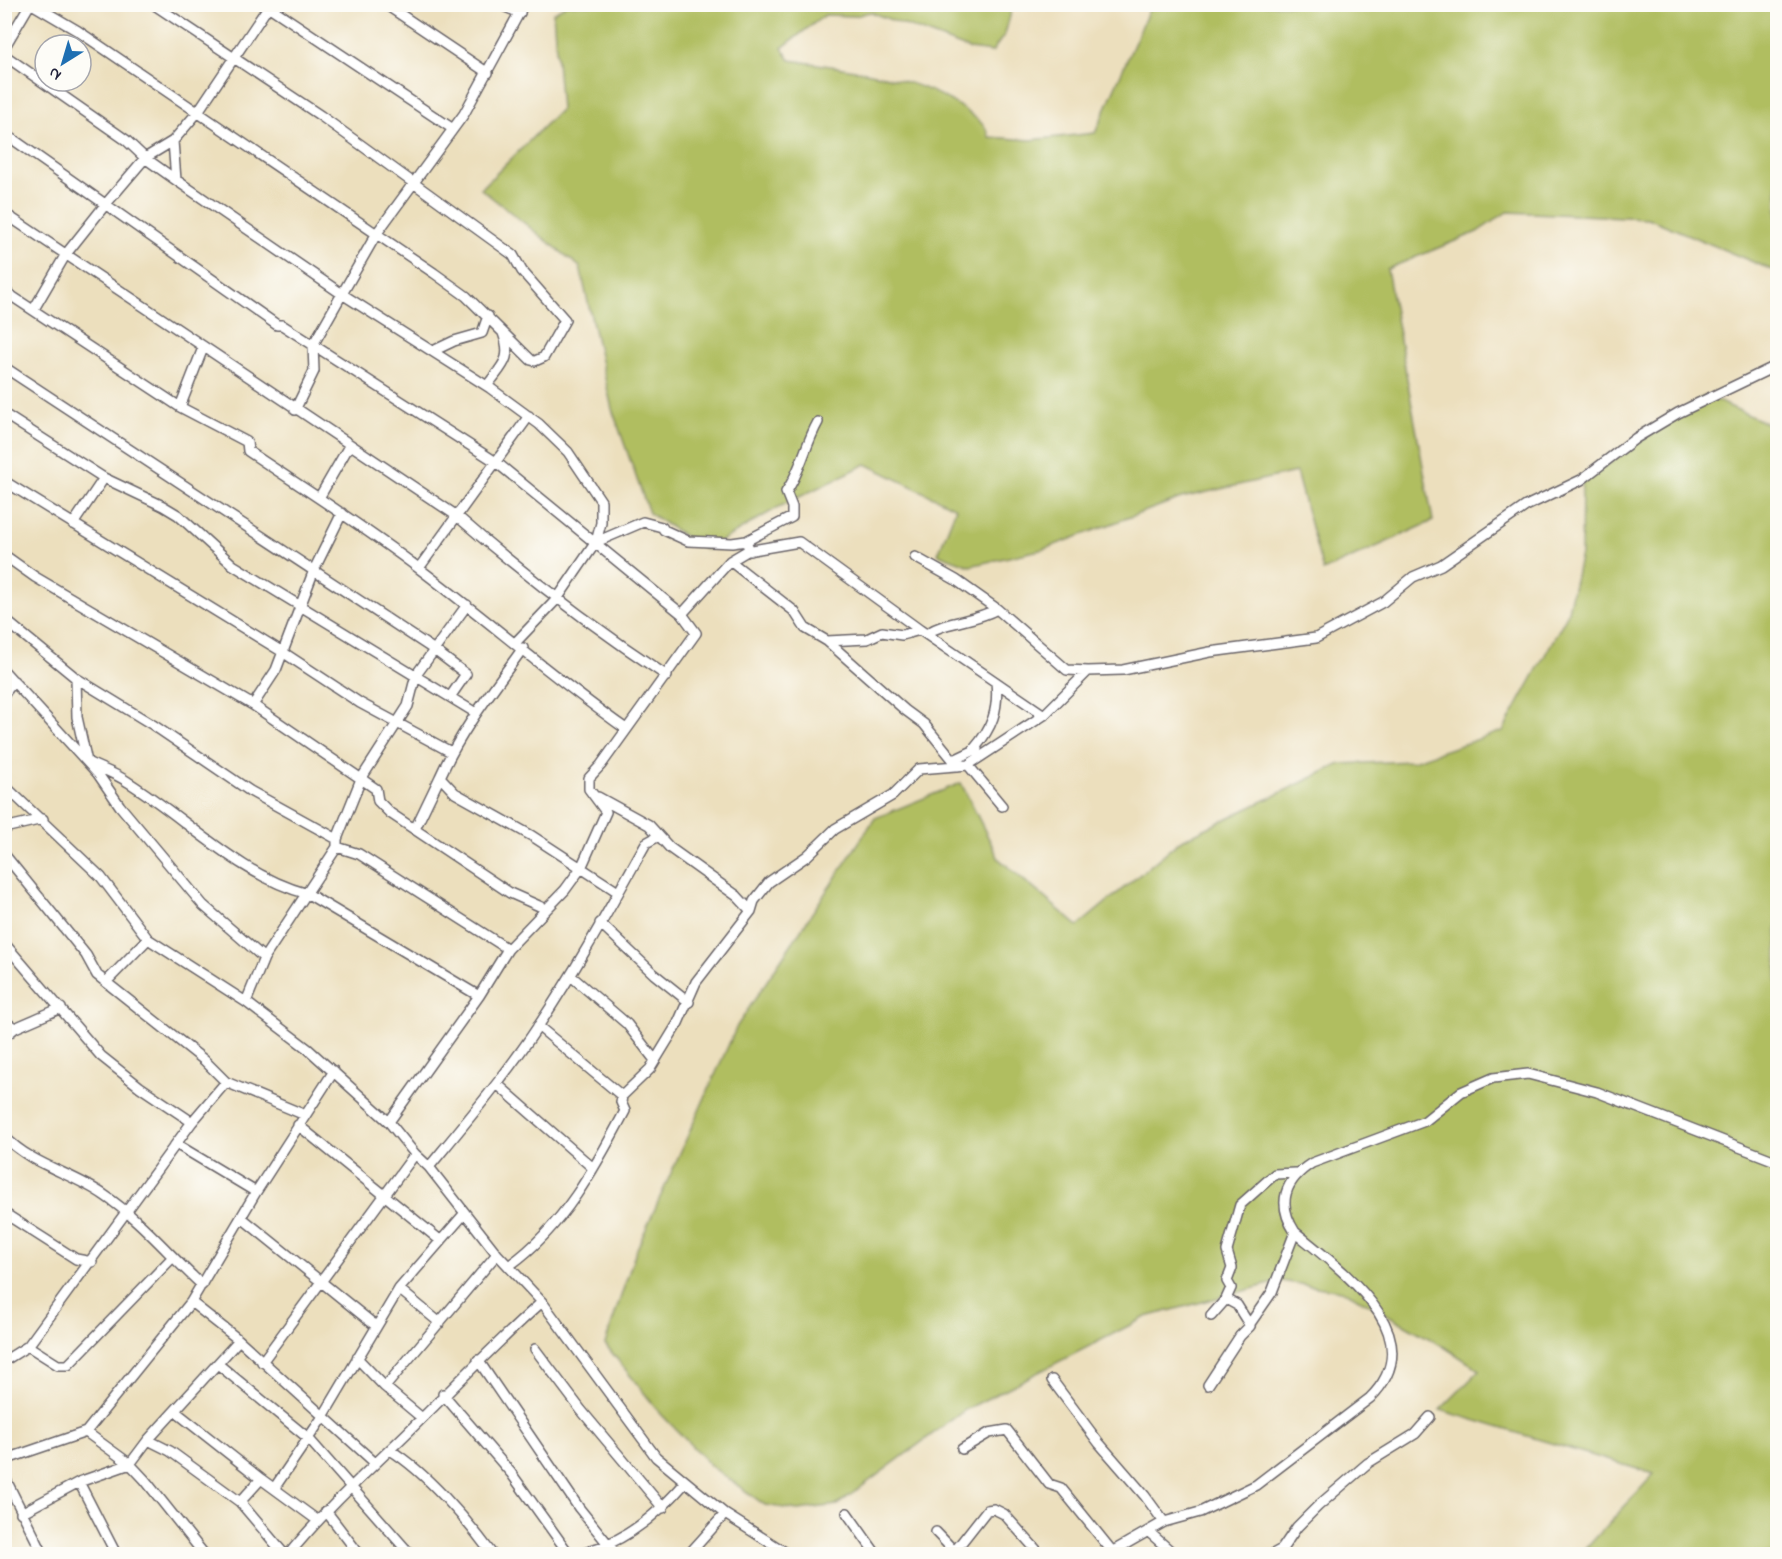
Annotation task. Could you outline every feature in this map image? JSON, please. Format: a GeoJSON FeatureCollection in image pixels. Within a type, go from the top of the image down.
{"type":"FeatureCollection","features":[{"type":"Feature","properties":{"kind":"street"},"geometry":{"type":"LineString","coordinates":[[4,48],[31,4],[78,31],[377,232],[466,296],[531,360],[540,360],[565,320],[522,271],[513,255],[235,58],[153,4]]}},
{"type":"Feature","properties":{"kind":"street"},"geometry":{"type":"LineString","coordinates":[[385,4],[488,73]]}},
{"type":"Feature","properties":{"kind":"street"},"geometry":{"type":"LineString","coordinates":[[296,410],[314,371],[314,345],[342,294],[377,232],[453,129],[488,73],[522,9],[498,4]]}},
{"type":"Feature","properties":{"kind":"street"},"geometry":{"type":"LineString","coordinates":[[34,309],[66,254],[105,205],[145,158],[173,141],[197,113],[268,5],[453,129]]}},
{"type":"Feature","properties":{"kind":"street"},"geometry":{"type":"LineString","coordinates":[[4,56],[126,140],[145,158],[176,180],[342,294],[487,386],[529,416],[568,452],[601,501],[601,523],[596,542],[557,599],[519,645],[451,752],[415,829]]}},
{"type":"Feature","properties":{"kind":"street"},"geometry":{"type":"LineString","coordinates":[[4,133],[277,325],[282,324],[496,462],[682,614],[696,633],[667,676],[589,778],[590,789],[606,812],[581,868],[565,890],[508,950],[479,996],[389,1122]]}},
{"type":"Feature","properties":{"kind":"street"},"geometry":{"type":"LineString","coordinates":[[173,141],[176,180]]}},
{"type":"Feature","properties":{"kind":"street"},"geometry":{"type":"LineString","coordinates":[[4,213],[349,446],[458,516],[522,573],[667,676]]}},
{"type":"Feature","properties":{"kind":"street"},"geometry":{"type":"LineString","coordinates":[[4,291],[180,406],[247,442],[248,452],[342,513],[419,568],[519,645],[573,692],[626,729]]}},
{"type":"Feature","properties":{"kind":"street"},"geometry":{"type":"LineString","coordinates":[[433,351],[454,341],[482,333],[488,316]]}},
{"type":"Feature","properties":{"kind":"street"},"geometry":{"type":"LineString","coordinates":[[487,386],[507,358],[509,350],[502,332]]}},
{"type":"Feature","properties":{"kind":"street"},"geometry":{"type":"LineString","coordinates":[[180,406],[203,348]]}},
{"type":"Feature","properties":{"kind":"street"},"geometry":{"type":"LineString","coordinates":[[915,557],[956,580],[997,609],[1067,670],[1123,670],[1210,652],[1316,638],[1383,602],[1413,577],[1441,565],[1526,507],[1581,480],[1636,438],[1678,413],[1778,365]]}},
{"type":"Feature","properties":{"kind":"street"},"geometry":{"type":"LineString","coordinates":[[4,367],[433,649],[466,674],[450,698]]}},
{"type":"Feature","properties":{"kind":"street"},"geometry":{"type":"LineString","coordinates":[[4,414],[104,478],[178,515],[233,565],[476,713]]}},
{"type":"Feature","properties":{"kind":"street"},"geometry":{"type":"LineString","coordinates":[[419,568],[529,416]]}},
{"type":"Feature","properties":{"kind":"street"},"geometry":{"type":"LineString","coordinates":[[596,542],[643,522],[662,527],[688,541],[732,543],[746,541],[792,517],[792,507],[786,492],[796,478],[806,445],[818,422]]}},
{"type":"Feature","properties":{"kind":"street"},"geometry":{"type":"LineString","coordinates":[[319,498],[349,446]]}},
{"type":"Feature","properties":{"kind":"street"},"geometry":{"type":"LineString","coordinates":[[73,524],[104,478]]}},
{"type":"Feature","properties":{"kind":"street"},"geometry":{"type":"LineString","coordinates":[[4,481],[281,651],[360,703],[451,752]]}},
{"type":"Feature","properties":{"kind":"street"},"geometry":{"type":"LineString","coordinates":[[253,705],[276,670],[281,651],[301,608],[314,570],[342,513]]}},
{"type":"Feature","properties":{"kind":"street"},"geometry":{"type":"LineString","coordinates":[[746,541],[750,551]]}},
{"type":"Feature","properties":{"kind":"street"},"geometry":{"type":"LineString","coordinates":[[682,614],[730,561],[750,551],[800,542],[923,632],[1044,715]]}},
{"type":"Feature","properties":{"kind":"street"},"geometry":{"type":"LineString","coordinates":[[4,555],[35,577],[253,705],[378,791],[382,806],[450,855],[510,893],[546,909]]}},
{"type":"Feature","properties":{"kind":"street"},"geometry":{"type":"LineString","coordinates":[[730,561],[794,611],[805,628],[827,641],[924,724],[1002,806]]}},
{"type":"Feature","properties":{"kind":"street"},"geometry":{"type":"LineString","coordinates":[[246,1002],[264,958],[308,894],[337,843],[361,779],[398,723],[411,696],[416,675],[467,605]]}},
{"type":"Feature","properties":{"kind":"street"},"geometry":{"type":"LineString","coordinates":[[827,641],[867,639],[882,632],[902,636],[987,615],[997,609]]}},
{"type":"Feature","properties":{"kind":"street"},"geometry":{"type":"LineString","coordinates":[[4,619],[76,678],[153,725],[250,791],[359,854],[508,950]]}},
{"type":"Feature","properties":{"kind":"street"},"geometry":{"type":"LineString","coordinates":[[4,671],[87,762],[120,806],[203,905],[264,958]]}},
{"type":"Feature","properties":{"kind":"street"},"geometry":{"type":"LineString","coordinates":[[510,1265],[526,1253],[562,1216],[593,1168],[625,1111],[621,1102],[622,1096],[650,1069],[689,1002],[691,991],[704,969],[751,911],[754,901],[769,882],[807,855],[835,829],[893,795],[919,770],[960,763],[992,749],[1044,715],[1088,671]]}},
{"type":"Feature","properties":{"kind":"street"},"geometry":{"type":"LineString","coordinates":[[76,678],[76,717],[87,762]]}},
{"type":"Feature","properties":{"kind":"street"},"geometry":{"type":"LineString","coordinates":[[4,694],[14,681]]}},
{"type":"Feature","properties":{"kind":"street"},"geometry":{"type":"LineString","coordinates":[[960,763],[988,732],[998,705],[996,682]]}},
{"type":"Feature","properties":{"kind":"street"},"geometry":{"type":"LineString","coordinates":[[974,749],[992,749]]}},
{"type":"Feature","properties":{"kind":"street"},"geometry":{"type":"LineString","coordinates":[[87,762],[130,783],[213,842],[242,867],[284,888],[308,894],[479,996]]}},
{"type":"Feature","properties":{"kind":"street"},"geometry":{"type":"LineString","coordinates":[[440,777],[455,793],[532,836],[618,892]]}},
{"type":"Feature","properties":{"kind":"street"},"geometry":{"type":"LineString","coordinates":[[4,785],[43,819],[101,877],[148,939],[246,1002],[334,1071],[389,1122],[415,1154],[429,1167],[497,1254],[510,1265],[542,1302],[656,1457],[725,1514],[788,1554]]}},
{"type":"Feature","properties":{"kind":"street"},"geometry":{"type":"LineString","coordinates":[[596,796],[649,825],[657,837],[737,896],[751,911]]}},
{"type":"Feature","properties":{"kind":"street"},"geometry":{"type":"LineString","coordinates":[[4,828],[43,819]]}},
{"type":"Feature","properties":{"kind":"street"},"geometry":{"type":"LineString","coordinates":[[429,1167],[497,1084],[538,1026],[571,976],[646,843],[657,837]]}},
{"type":"Feature","properties":{"kind":"street"},"geometry":{"type":"LineString","coordinates":[[4,854],[79,946],[97,975],[204,1060],[226,1082],[305,1115]]}},
{"type":"Feature","properties":{"kind":"street"},"geometry":{"type":"LineString","coordinates":[[600,923],[654,974],[689,1002]]}},
{"type":"Feature","properties":{"kind":"street"},"geometry":{"type":"LineString","coordinates":[[107,981],[148,939]]}},
{"type":"Feature","properties":{"kind":"street"},"geometry":{"type":"LineString","coordinates":[[4,944],[62,1008],[101,1056],[113,1067],[192,1122]]}},
{"type":"Feature","properties":{"kind":"street"},"geometry":{"type":"LineString","coordinates":[[571,976],[627,1024],[654,1059]]}},
{"type":"Feature","properties":{"kind":"street"},"geometry":{"type":"LineString","coordinates":[[4,1037],[15,1028],[62,1008]]}},
{"type":"Feature","properties":{"kind":"street"},"geometry":{"type":"LineString","coordinates":[[4,1021],[15,1028]]}},
{"type":"Feature","properties":{"kind":"street"},"geometry":{"type":"LineString","coordinates":[[538,1026],[622,1096]]}},
{"type":"Feature","properties":{"kind":"street"},"geometry":{"type":"LineString","coordinates":[[4,1460],[86,1432],[191,1302],[256,1192],[334,1071]]}},
{"type":"Feature","properties":{"kind":"street"},"geometry":{"type":"LineString","coordinates":[[1211,1317],[1226,1299],[1231,1288],[1227,1281],[1232,1268],[1227,1251],[1240,1205],[1275,1174],[1296,1173],[1333,1154],[1425,1121],[1461,1092],[1493,1078],[1528,1074],[1597,1092],[1778,1162]]}},
{"type":"Feature","properties":{"kind":"street"},"geometry":{"type":"LineString","coordinates":[[4,1361],[28,1346],[129,1212],[176,1143],[226,1082]]}},
{"type":"Feature","properties":{"kind":"street"},"geometry":{"type":"LineString","coordinates":[[497,1084],[593,1168]]}},
{"type":"Feature","properties":{"kind":"street"},"geometry":{"type":"LineString","coordinates":[[298,1125],[441,1241]]}},
{"type":"Feature","properties":{"kind":"street"},"geometry":{"type":"LineString","coordinates":[[4,1136],[28,1155],[101,1192],[129,1212],[202,1285]]}},
{"type":"Feature","properties":{"kind":"street"},"geometry":{"type":"LineString","coordinates":[[176,1143],[256,1192]]}},
{"type":"Feature","properties":{"kind":"street"},"geometry":{"type":"LineString","coordinates":[[262,1362],[322,1282],[382,1194],[415,1154]]}},
{"type":"Feature","properties":{"kind":"street"},"geometry":{"type":"LineString","coordinates":[[962,1449],[989,1433],[1007,1430],[1048,1484],[1061,1488],[1110,1553],[1150,1533],[1164,1522],[1200,1512],[1256,1485],[1370,1398],[1384,1384],[1391,1370],[1391,1342],[1369,1298],[1295,1232],[1287,1220],[1284,1205],[1286,1193],[1296,1173]]}},
{"type":"Feature","properties":{"kind":"street"},"geometry":{"type":"LineString","coordinates":[[4,1213],[76,1259],[92,1262]]}},
{"type":"Feature","properties":{"kind":"street"},"geometry":{"type":"LineString","coordinates":[[274,1487],[324,1415],[399,1289],[465,1213]]}},
{"type":"Feature","properties":{"kind":"street"},"geometry":{"type":"LineString","coordinates":[[242,1218],[376,1326]]}},
{"type":"Feature","properties":{"kind":"street"},"geometry":{"type":"LineString","coordinates":[[1208,1385],[1272,1292],[1295,1232]]}},
{"type":"Feature","properties":{"kind":"street"},"geometry":{"type":"LineString","coordinates":[[385,1387],[497,1254]]}},
{"type":"Feature","properties":{"kind":"street"},"geometry":{"type":"LineString","coordinates":[[28,1346],[58,1365],[68,1365],[172,1257]]}},
{"type":"Feature","properties":{"kind":"street"},"geometry":{"type":"LineString","coordinates":[[399,1289],[440,1323]]}},
{"type":"Feature","properties":{"kind":"street"},"geometry":{"type":"LineString","coordinates":[[1226,1299],[1237,1305],[1249,1325]]}},
{"type":"Feature","properties":{"kind":"street"},"geometry":{"type":"LineString","coordinates":[[191,1302],[239,1340],[374,1462]]}},
{"type":"Feature","properties":{"kind":"street"},"geometry":{"type":"LineString","coordinates":[[289,1554],[317,1520],[374,1462],[390,1450],[443,1394],[542,1302]]}},
{"type":"Feature","properties":{"kind":"street"},"geometry":{"type":"LineString","coordinates":[[21,1513],[79,1482],[130,1464],[148,1440],[219,1365],[239,1340]]}},
{"type":"Feature","properties":{"kind":"street"},"geometry":{"type":"LineString","coordinates":[[535,1349],[581,1410],[663,1508]]}},
{"type":"Feature","properties":{"kind":"street"},"geometry":{"type":"LineString","coordinates":[[357,1358],[385,1387],[422,1418]]}},
{"type":"Feature","properties":{"kind":"street"},"geometry":{"type":"LineString","coordinates":[[478,1360],[526,1432],[607,1545],[616,1554]]}},
{"type":"Feature","properties":{"kind":"street"},"geometry":{"type":"LineString","coordinates":[[219,1365],[309,1438],[410,1554]]}},
{"type":"Feature","properties":{"kind":"street"},"geometry":{"type":"LineString","coordinates":[[1052,1380],[1099,1443],[1145,1496],[1164,1522]]}},
{"type":"Feature","properties":{"kind":"street"},"geometry":{"type":"LineString","coordinates":[[443,1394],[511,1473],[569,1554]]}},
{"type":"Feature","properties":{"kind":"street"},"geometry":{"type":"LineString","coordinates":[[176,1412],[317,1520]]}},
{"type":"Feature","properties":{"kind":"street"},"geometry":{"type":"LineString","coordinates":[[1273,1554],[1282,1549],[1297,1527],[1318,1506],[1368,1463],[1415,1434],[1430,1417]]}},
{"type":"Feature","properties":{"kind":"street"},"geometry":{"type":"LineString","coordinates":[[86,1432],[130,1464],[204,1554]]}},
{"type":"Feature","properties":{"kind":"street"},"geometry":{"type":"LineString","coordinates":[[148,1440],[170,1451],[240,1502],[284,1554]]}},
{"type":"Feature","properties":{"kind":"street"},"geometry":{"type":"LineString","coordinates":[[390,1450],[405,1459],[439,1493],[492,1554]]}},
{"type":"Feature","properties":{"kind":"street"},"geometry":{"type":"LineString","coordinates":[[4,1476],[43,1554]]}},
{"type":"Feature","properties":{"kind":"street"},"geometry":{"type":"LineString","coordinates":[[240,1502],[261,1479]]}},
{"type":"Feature","properties":{"kind":"street"},"geometry":{"type":"LineString","coordinates":[[79,1482],[116,1554]]}},
{"type":"Feature","properties":{"kind":"street"},"geometry":{"type":"LineString","coordinates":[[583,1554],[593,1547],[607,1545],[663,1508],[685,1483]]}},
{"type":"Feature","properties":{"kind":"street"},"geometry":{"type":"LineString","coordinates":[[936,1532],[956,1553],[987,1510],[994,1509],[1004,1514],[1040,1554]]}},
{"type":"Feature","properties":{"kind":"street"},"geometry":{"type":"LineString","coordinates":[[326,1512],[359,1554]]}},
{"type":"Feature","properties":{"kind":"street"},"geometry":{"type":"LineString","coordinates":[[847,1513],[876,1554]]}},
{"type":"Feature","properties":{"kind":"street"},"geometry":{"type":"LineString","coordinates":[[691,1554],[725,1514]]}},
{"type":"Feature","properties":{"kind":"street"},"geometry":{"type":"LineString","coordinates":[[1150,1533],[1174,1554]]}},
{"type":"Feature","properties":{"kind":"green space"},"geometry":{"type":"Polygon","coordinates":[[[566,5],[1013,5],[1005,34],[992,52],[969,49],[870,12],[855,16],[825,15],[782,48],[790,60],[886,76],[932,91],[953,102],[981,122],[989,137],[1031,140],[1095,133],[1151,5],[1777,5],[1777,272],[1648,218],[1507,212],[1477,232],[1387,269],[1433,521],[1323,571],[1296,472],[1181,498],[1044,549],[970,566],[938,554],[956,508],[866,464],[777,508],[706,550],[649,513],[612,409],[580,267],[481,189],[561,109],[553,13],[566,5]]]}},
{"type":"Feature","properties":{"kind":"green space"},"geometry":{"type":"Polygon","coordinates":[[[1705,395],[1777,428],[1777,1554],[1581,1554],[1654,1474],[1440,1410],[1480,1370],[1441,1345],[1347,1292],[1281,1281],[1146,1317],[965,1410],[837,1505],[798,1510],[765,1505],[712,1467],[661,1414],[605,1344],[636,1251],[737,1026],[875,818],[961,783],[999,859],[1078,926],[1180,841],[1340,764],[1413,761],[1503,731],[1567,615],[1581,554],[1582,483],[1705,395]]]}}]}
